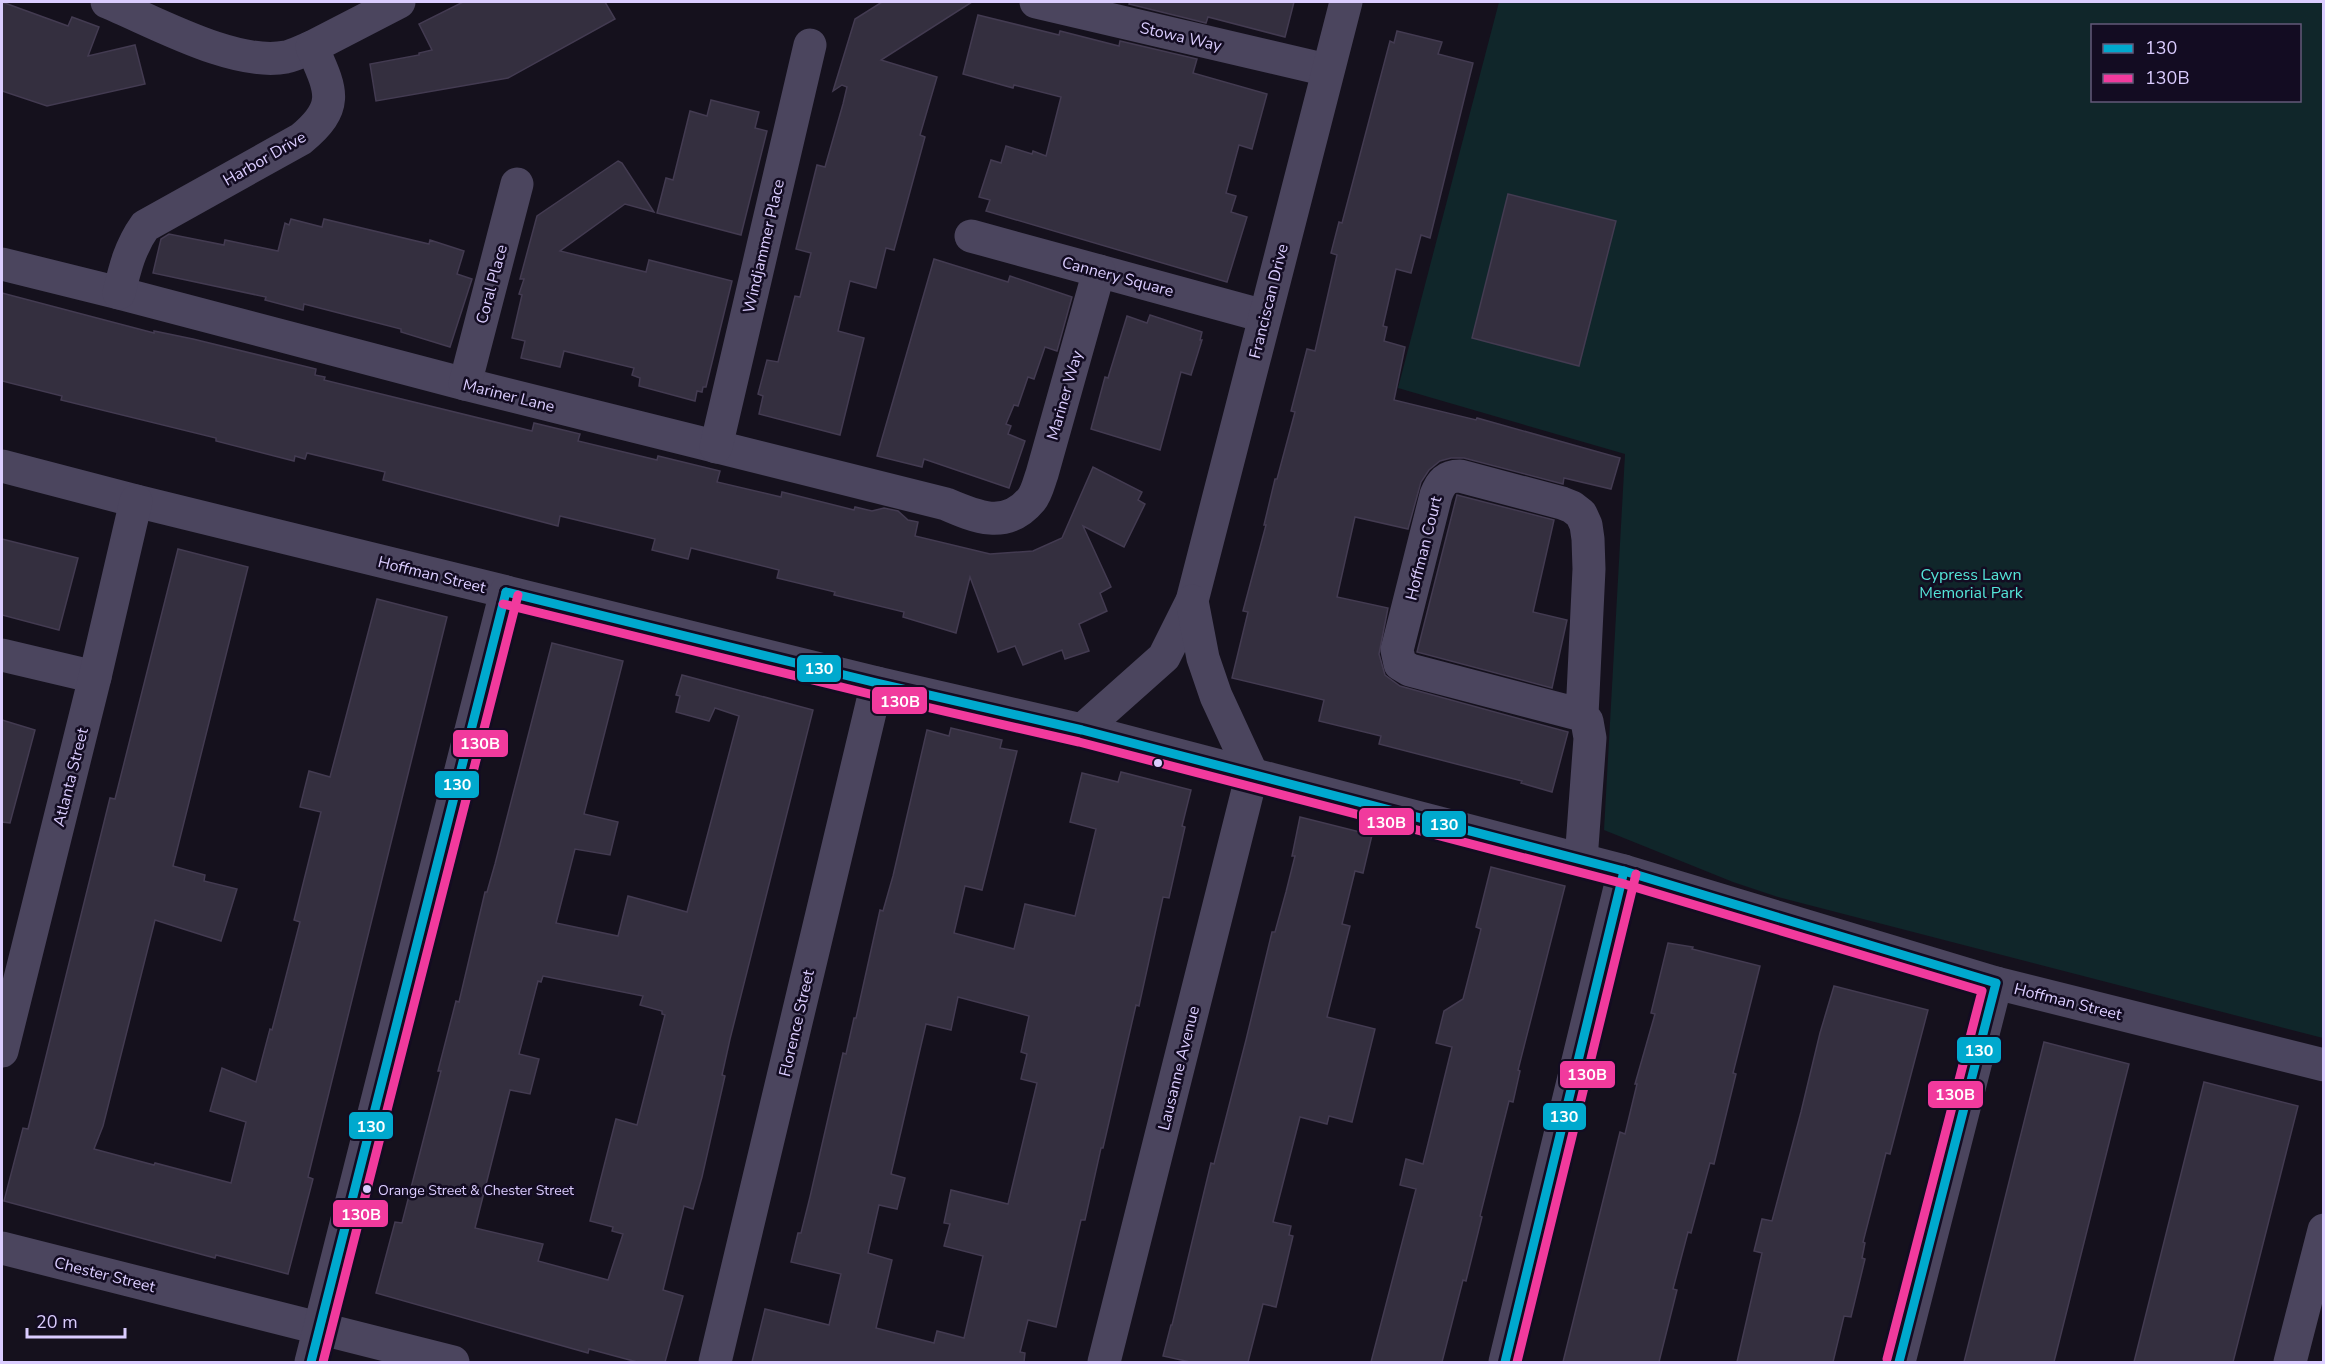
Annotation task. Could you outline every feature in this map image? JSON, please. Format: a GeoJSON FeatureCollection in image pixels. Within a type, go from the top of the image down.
{"type":"FeatureCollection","features":[{"type":"Feature","properties":{"kind":"street"},"geometry":{"type":"LineString","coordinates":[[107,2],[228,53],[253,57],[285,57],[312,48],[399,2]]}},
{"type":"Feature","properties":{"kind":"street","name":"Stowa Way"},"geometry":{"type":"LineString","coordinates":[[1036,2],[1327,70]]}},
{"type":"Feature","properties":{"kind":"street","name":"Franciscan Drive"},"geometry":{"type":"LineString","coordinates":[[1082,730],[1164,657],[1192,601],[1346,2]]}},
{"type":"Feature","properties":{"kind":"street","name":"Windjammer Place"},"geometry":{"type":"LineString","coordinates":[[716,447],[810,45]]}},
{"type":"Feature","properties":{"kind":"street","name":"Harbor Drive"},"geometry":{"type":"LineString","coordinates":[[119,293],[135,241],[146,226],[302,139],[319,125],[328,110],[329,92],[312,48]]}},
{"type":"Feature","properties":{"kind":"street","name":"Coral Place"},"geometry":{"type":"LineString","coordinates":[[465,384],[517,184]]}},
{"type":"Feature","properties":{"kind":"street","name":"Cannery Square"},"geometry":{"type":"LineString","coordinates":[[971,236],[1264,316]]}},
{"type":"Feature","properties":{"kind":"street","name":"Mariner Lane"},"geometry":{"type":"LineString","coordinates":[[2,264],[465,384],[946,504],[977,517],[997,519],[1017,512]]}},
{"type":"Feature","properties":{"kind":"street","name":"Mariner Way"},"geometry":{"type":"LineString","coordinates":[[1017,512],[1033,498],[1042,474],[1099,271]]}},
{"type":"Feature","properties":{"kind":"street","name":"Hoffman Street"},"geometry":{"type":"LineString","coordinates":[[2,466],[877,683],[1082,730],[1624,871],[1996,983],[2324,1065]]}},
{"type":"Feature","properties":{"kind":"street","name":"Hoffman Court"},"geometry":{"type":"LineString","coordinates":[[1581,860],[1590,738],[1587,721],[1582,715],[1410,670],[1400,664],[1397,650],[1436,495],[1444,480],[1451,476],[1472,479],[1562,503],[1581,514],[1586,525],[1589,554],[1582,715]]}},
{"type":"Feature","properties":{"kind":"street","name":"Atlanta Street"},"geometry":{"type":"LineString","coordinates":[[2,1051],[6,1016],[95,677],[136,501]]}},
{"type":"Feature","properties":{"kind":"street"},"geometry":{"type":"LineString","coordinates":[[311,1362],[506,592]]}},
{"type":"Feature","properties":{"kind":"street","name":"Franciscan Drive"},"geometry":{"type":"LineString","coordinates":[[1192,601],[1203,658],[1216,696],[1252,774]]}},
{"type":"Feature","properties":{"kind":"street"},"geometry":{"type":"LineString","coordinates":[[2,655],[95,677]]}},
{"type":"Feature","properties":{"kind":"street","name":"Florence Street"},"geometry":{"type":"LineString","coordinates":[[715,1362],[877,683]]}},
{"type":"Feature","properties":{"kind":"street","name":"Lausanne Avenue"},"geometry":{"type":"LineString","coordinates":[[1104,1362],[1252,774]]}},
{"type":"Feature","properties":{"kind":"street"},"geometry":{"type":"LineString","coordinates":[[1505,1362],[1624,871]]}},
{"type":"Feature","properties":{"kind":"street"},"geometry":{"type":"LineString","coordinates":[[1899,1362],[1996,983]]}},
{"type":"Feature","properties":{"kind":"street"},"geometry":{"type":"LineString","coordinates":[[2290,1362],[2324,1230]]}},
{"type":"Feature","properties":{"kind":"street","name":"Chester Street"},"geometry":{"type":"LineString","coordinates":[[2,1248],[453,1362]]}},
{"type":"Feature","properties":{"kind":"green space","name":"Cypress Lawn Memorial Park"},"geometry":{"type":"Polygon","coordinates":[[[1499,2],[2323,2],[2323,1038],[1778,897],[1733,882],[1604,830],[1625,454],[1398,388],[1499,2]]]}},
{"type":"Feature","properties":{"kind":"building"},"geometry":{"type":"Polygon","coordinates":[[[2,2],[68,26],[72,17],[99,27],[88,56],[135,45],[145,84],[47,106],[2,91],[2,2]]]}},
{"type":"Feature","properties":{"kind":"building"},"geometry":{"type":"Polygon","coordinates":[[[463,2],[605,2],[615,19],[508,78],[376,101],[370,64],[419,55],[419,53],[432,50],[419,24],[463,2]]]}},
{"type":"Feature","properties":{"kind":"building"},"geometry":{"type":"Polygon","coordinates":[[[882,2],[972,2],[881,60],[937,77],[920,135],[925,137],[894,250],[886,248],[876,288],[850,281],[838,331],[864,338],[840,435],[759,414],[763,396],[758,394],[767,360],[778,362],[795,296],[800,297],[811,253],[796,249],[817,165],[825,167],[843,104],[847,87],[842,85],[833,91],[855,19],[882,2]]]}},
{"type":"Feature","properties":{"kind":"building"},"geometry":{"type":"Polygon","coordinates":[[[1130,2],[1294,2],[1285,37],[1208,17],[1206,23],[1129,4],[1130,2]]]}},
{"type":"Feature","properties":{"kind":"building"},"geometry":{"type":"Polygon","coordinates":[[[978,15],[1059,35],[1060,31],[1119,46],[1120,41],[1197,59],[1193,73],[1267,94],[1252,149],[1239,145],[1226,193],[1236,196],[1231,212],[1247,217],[1227,282],[986,211],[990,200],[979,197],[991,160],[1001,163],[1006,146],[1046,156],[1061,97],[1014,85],[1013,88],[963,74],[978,15]]]}},
{"type":"Feature","properties":{"kind":"building"},"geometry":{"type":"Polygon","coordinates":[[[1397,31],[1442,42],[1438,54],[1473,63],[1430,238],[1421,235],[1411,273],[1396,269],[1383,326],[1387,327],[1384,341],[1405,347],[1394,400],[1476,420],[1477,418],[1620,458],[1611,489],[1564,478],[1563,484],[1464,458],[1440,461],[1429,470],[1421,482],[1408,529],[1355,517],[1337,597],[1388,608],[1379,654],[1385,675],[1400,686],[1568,732],[1552,792],[1521,783],[1522,781],[1379,744],[1381,736],[1319,721],[1324,700],[1232,678],[1248,612],[1243,611],[1266,525],[1264,525],[1275,479],[1277,479],[1295,412],[1291,411],[1307,349],[1315,351],[1337,255],[1331,253],[1339,222],[1342,223],[1390,41],[1394,43],[1397,31]]]}},
{"type":"Feature","properties":{"kind":"building"},"geometry":{"type":"Polygon","coordinates":[[[711,100],[759,112],[755,128],[767,131],[741,235],[657,213],[666,178],[673,180],[690,111],[707,116],[711,100]]]}},
{"type":"Feature","properties":{"kind":"building"},"geometry":{"type":"Polygon","coordinates":[[[618,161],[622,163],[654,212],[625,204],[560,251],[646,272],[649,260],[732,281],[706,387],[703,387],[702,392],[697,391],[695,401],[639,386],[640,378],[632,375],[634,368],[564,351],[560,367],[521,358],[525,341],[512,338],[522,295],[519,294],[524,279],[520,279],[537,216],[618,161]]]}},
{"type":"Feature","properties":{"kind":"building"},"geometry":{"type":"Polygon","coordinates":[[[1508,194],[1616,221],[1579,366],[1472,338],[1508,194]]]}},
{"type":"Feature","properties":{"kind":"building"},"geometry":{"type":"Polygon","coordinates":[[[291,219],[322,227],[324,219],[429,244],[430,240],[464,251],[457,274],[472,279],[450,347],[401,332],[401,329],[304,304],[303,310],[265,300],[266,297],[153,273],[161,239],[169,234],[224,245],[225,240],[278,251],[285,223],[289,225],[291,219]]]}},
{"type":"Feature","properties":{"kind":"building"},"geometry":{"type":"Polygon","coordinates":[[[934,259],[1008,282],[1010,276],[1072,297],[1057,351],[1045,347],[1034,379],[1028,377],[1018,406],[1014,405],[1006,424],[1011,426],[1008,434],[1025,441],[1009,488],[924,459],[922,467],[877,456],[934,259]]]}},
{"type":"Feature","properties":{"kind":"building"},"geometry":{"type":"Polygon","coordinates":[[[2,293],[154,333],[154,331],[193,339],[316,369],[315,375],[325,377],[324,380],[532,431],[534,423],[580,434],[578,441],[657,460],[658,456],[720,471],[717,482],[781,497],[782,492],[854,510],[855,507],[872,511],[884,508],[898,511],[908,520],[918,522],[915,536],[990,554],[1033,551],[1062,538],[1093,467],[1142,492],[1138,500],[1145,504],[1124,547],[1083,526],[1111,587],[1100,593],[1107,611],[1079,624],[1089,651],[1065,659],[1062,650],[1023,665],[1015,646],[998,652],[970,577],[956,633],[903,617],[904,612],[777,578],[779,570],[691,548],[688,559],[652,550],[655,539],[560,516],[558,526],[383,480],[385,472],[307,453],[305,459],[295,456],[294,461],[216,441],[216,438],[61,400],[62,396],[2,381],[2,293]]]}},
{"type":"Feature","properties":{"kind":"building"},"geometry":{"type":"Polygon","coordinates":[[[1150,315],[1202,332],[1200,340],[1202,340],[1191,375],[1181,372],[1160,450],[1091,429],[1105,377],[1108,378],[1127,316],[1147,323],[1150,315]]]}},
{"type":"Feature","properties":{"kind":"building"},"geometry":{"type":"Polygon","coordinates":[[[1457,495],[1554,520],[1533,612],[1567,620],[1552,688],[1417,652],[1457,495]]]}},
{"type":"Feature","properties":{"kind":"building"},"geometry":{"type":"Polygon","coordinates":[[[2,539],[78,558],[59,630],[2,615],[2,539]]]}},
{"type":"Feature","properties":{"kind":"building"},"geometry":{"type":"Polygon","coordinates":[[[178,549],[248,567],[173,866],[205,875],[204,881],[237,889],[221,941],[155,920],[103,1126],[94,1149],[154,1165],[155,1163],[231,1183],[246,1122],[210,1111],[222,1068],[256,1082],[270,1029],[272,1030],[300,922],[294,920],[321,812],[300,807],[309,771],[330,777],[377,599],[447,617],[308,1177],[313,1179],[288,1274],[216,1255],[215,1258],[4,1201],[23,1128],[28,1129],[110,798],[115,799],[178,549]]]}},
{"type":"Feature","properties":{"kind":"building"},"geometry":{"type":"Polygon","coordinates":[[[552,643],[623,661],[584,814],[618,822],[610,855],[575,849],[556,923],[618,936],[628,896],[687,912],[739,716],[715,708],[709,721],[676,712],[680,696],[676,695],[682,675],[813,710],[730,1039],[722,1075],[725,1076],[702,1177],[693,1209],[684,1206],[663,1290],[683,1296],[665,1362],[637,1362],[589,1349],[588,1353],[376,1293],[395,1222],[402,1223],[441,1071],[438,1071],[456,1001],[459,1002],[485,892],[487,892],[552,643]],[[543,976],[541,982],[538,981],[519,1054],[539,1059],[530,1094],[510,1090],[475,1228],[543,1244],[538,1261],[608,1280],[623,1234],[612,1231],[613,1227],[590,1221],[616,1119],[637,1125],[665,1015],[662,1011],[640,1005],[643,996],[543,976]]]}},
{"type":"Feature","properties":{"kind":"building"},"geometry":{"type":"Polygon","coordinates":[[[2,720],[35,730],[10,823],[2,822],[2,720]]]}},
{"type":"Feature","properties":{"kind":"building"},"geometry":{"type":"Polygon","coordinates":[[[951,728],[1002,740],[1000,748],[1017,751],[982,890],[965,886],[954,933],[1014,949],[1025,904],[1075,916],[1096,829],[1070,822],[1082,773],[1118,782],[1121,772],[1191,790],[1169,898],[1163,897],[1139,1006],[1136,1005],[1103,1148],[1101,1148],[1085,1220],[1081,1220],[1056,1327],[1028,1320],[1020,1352],[1025,1353],[1024,1362],[752,1362],[765,1309],[829,1325],[841,1274],[791,1262],[810,1197],[843,1053],[846,1054],[854,1018],[856,1018],[880,910],[883,911],[893,876],[927,730],[949,736],[951,728]],[[958,997],[951,1030],[926,1024],[891,1174],[905,1178],[897,1209],[879,1205],[868,1253],[892,1260],[876,1328],[934,1343],[937,1331],[964,1338],[983,1256],[944,1246],[950,1224],[944,1223],[951,1190],[1008,1204],[1037,1083],[1021,1079],[1027,1054],[1021,1052],[1029,1016],[958,997]]]}},
{"type":"Feature","properties":{"kind":"building"},"geometry":{"type":"Polygon","coordinates":[[[1300,817],[1372,835],[1363,873],[1355,871],[1342,924],[1350,926],[1327,1017],[1375,1029],[1352,1122],[1329,1116],[1327,1124],[1300,1117],[1273,1222],[1291,1226],[1289,1235],[1293,1236],[1276,1307],[1263,1304],[1248,1362],[1190,1362],[1163,1356],[1272,932],[1275,932],[1286,892],[1295,856],[1292,856],[1300,817]]]}},
{"type":"Feature","properties":{"kind":"building"},"geometry":{"type":"Polygon","coordinates":[[[1491,867],[1565,886],[1518,1070],[1520,1071],[1513,1102],[1509,1101],[1466,1281],[1463,1280],[1442,1362],[1371,1362],[1416,1189],[1400,1185],[1406,1159],[1423,1164],[1452,1047],[1436,1043],[1444,1011],[1463,999],[1481,929],[1476,927],[1491,867]]]}},
{"type":"Feature","properties":{"kind":"building"},"geometry":{"type":"Polygon","coordinates":[[[1668,943],[1693,947],[1692,949],[1760,966],[1733,1073],[1736,1074],[1714,1164],[1710,1163],[1691,1233],[1688,1232],[1673,1289],[1677,1290],[1659,1362],[1563,1362],[1620,1132],[1625,1134],[1637,1084],[1635,1084],[1655,1014],[1651,1013],[1668,943]]]}},
{"type":"Feature","properties":{"kind":"building"},"geometry":{"type":"Polygon","coordinates":[[[1834,986],[1928,1010],[1890,1154],[1886,1153],[1863,1242],[1865,1243],[1862,1258],[1865,1259],[1851,1317],[1844,1316],[1833,1362],[1737,1362],[1762,1253],[1754,1251],[1762,1219],[1772,1221],[1834,986]]]}},
{"type":"Feature","properties":{"kind":"building"},"geometry":{"type":"Polygon","coordinates":[[[2044,1042],[2129,1064],[2054,1362],[1964,1362],[2044,1042]]]}},
{"type":"Feature","properties":{"kind":"building"},"geometry":{"type":"Polygon","coordinates":[[[2204,1082],[2298,1106],[2233,1362],[2134,1362],[2204,1082]]]}},
{"type":"Feature","properties":{"kind":"transit line","name":"130"},"geometry":{"type":"LineString","coordinates":[[506,592],[877,683],[1082,730],[1624,871],[1996,983],[1899,1362]]}},
{"type":"Feature","properties":{"kind":"transit line","name":"130"},"geometry":{"type":"LineString","coordinates":[[311,1362],[506,592]]}},
{"type":"Feature","properties":{"kind":"transit line","name":"130B"},"geometry":{"type":"LineString","coordinates":[[323,1362],[518,595]]}},
{"type":"Feature","properties":{"kind":"transit line","name":"130B"},"geometry":{"type":"LineString","coordinates":[[503,604],[874,695],[1079,742],[1621,883],[1982,991],[1887,1359]]}},
{"type":"Feature","properties":{"kind":"transit line","name":"130"},"geometry":{"type":"LineString","coordinates":[[1505,1362],[1624,871]]}},
{"type":"Feature","properties":{"kind":"transit line","name":"130B"},"geometry":{"type":"LineString","coordinates":[[1517,1362],[1636,874]]}},
{"type":"Feature","properties":{"kind":"place","name":"Orange Street & Chester Street"},"geometry":{"type":"Point","coordinates":[367,1189]}}]}
